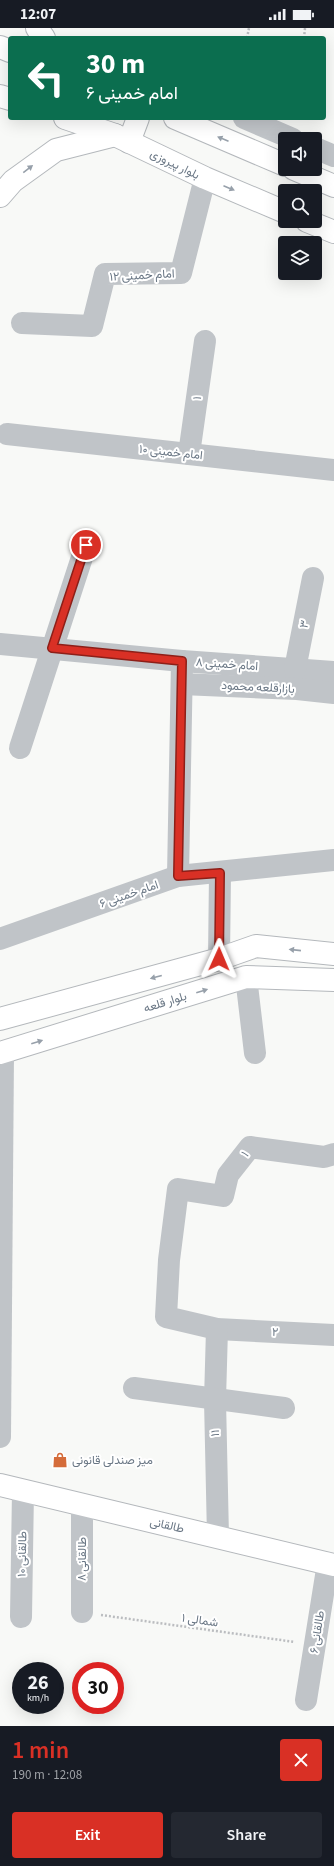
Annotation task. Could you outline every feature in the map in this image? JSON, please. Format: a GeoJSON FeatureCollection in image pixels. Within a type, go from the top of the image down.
{"type":"FeatureCollection","features":[{"type":"Feature","properties":{"kind":"main road","name":"بلوار پیروزی"},"geometry":{"type":"LineString","coordinates":[[71,120],[122,138],[205,178],[278,209]]}},
{"type":"Feature","properties":{"kind":"main road"},"geometry":{"type":"LineString","coordinates":[[0,196],[13,181],[56,150],[122,138],[136,120]]}},
{"type":"Feature","properties":{"kind":"main road"},"geometry":{"type":"LineString","coordinates":[[181,120],[278,162]]}},
{"type":"Feature","properties":{"kind":"main road"},"geometry":{"type":"LineString","coordinates":[[310,176],[334,186]]}},
{"type":"Feature","properties":{"kind":"main road"},"geometry":{"type":"LineString","coordinates":[[322,227],[334,232]]}},
{"type":"Feature","properties":{"kind":"main road"},"geometry":{"type":"LineString","coordinates":[[0,1019],[219,959],[256,946],[334,954]]}},
{"type":"Feature","properties":{"kind":"main road","name":"بلوار قلعه"},"geometry":{"type":"LineString","coordinates":[[2,1053],[246,977],[334,980]]}},
{"type":"Feature","properties":{"kind":"main road","name":"طالقانی"},"geometry":{"type":"LineString","coordinates":[[0,1485],[331,1564]]}},
{"type":"Feature","properties":{"kind":"street"},"geometry":{"type":"LineString","coordinates":[[249,120],[278,133]]}},
{"type":"Feature","properties":{"kind":"street"},"geometry":{"type":"LineString","coordinates":[[322,151],[334,156]]}},
{"type":"Feature","properties":{"kind":"street","name":"امام خمینی ۱۲"},"geometry":{"type":"LineString","coordinates":[[22,323],[92,326],[105,274],[181,273],[205,178]]}},
{"type":"Feature","properties":{"kind":"street","name":"۱"},"geometry":{"type":"LineString","coordinates":[[188,454],[205,341]]}},
{"type":"Feature","properties":{"kind":"street","name":"امام خمینی ۱۰"},"geometry":{"type":"LineString","coordinates":[[7,434],[334,470]]}},
{"type":"Feature","properties":{"kind":"street"},"geometry":{"type":"LineString","coordinates":[[20,748],[86,545]]}},
{"type":"Feature","properties":{"kind":"street","name":"۳"},"geometry":{"type":"LineString","coordinates":[[295,669],[313,578]]}},
{"type":"Feature","properties":{"kind":"street","name":"امام خمینی ۸"},"geometry":{"type":"LineString","coordinates":[[0,644],[182,661],[334,672]]}},
{"type":"Feature","properties":{"kind":"street"},"geometry":{"type":"LineString","coordinates":[[178,876],[182,661]]}},
{"type":"Feature","properties":{"kind":"street","name":"بازارقلعه محمود"},"geometry":{"type":"LineString","coordinates":[[182,684],[297,689],[334,693]]}},
{"type":"Feature","properties":{"kind":"street","name":"امام خمینی ۶"},"geometry":{"type":"LineString","coordinates":[[0,939],[178,876],[220,873],[334,860]]}},
{"type":"Feature","properties":{"kind":"street"},"geometry":{"type":"LineString","coordinates":[[219,959],[220,873]]}},
{"type":"Feature","properties":{"kind":"street"},"geometry":{"type":"LineString","coordinates":[[246,977],[255,1053]]}},
{"type":"Feature","properties":{"kind":"street"},"geometry":{"type":"LineString","coordinates":[[0,1437],[2,1053]]}},
{"type":"Feature","properties":{"kind":"street","name":"۱"},"geometry":{"type":"LineString","coordinates":[[178,1189],[223,1196],[228,1175],[250,1147],[324,1157],[334,1154]]}},
{"type":"Feature","properties":{"kind":"street","name":"۲"},"geometry":{"type":"LineString","coordinates":[[178,1189],[169,1260],[166,1317],[217,1329],[334,1335]]}},
{"type":"Feature","properties":{"kind":"street","name":"۱۱"},"geometry":{"type":"LineString","coordinates":[[217,1329],[215,1400],[218,1537]]}},
{"type":"Feature","properties":{"kind":"street"},"geometry":{"type":"LineString","coordinates":[[134,1388],[284,1408]]}},
{"type":"Feature","properties":{"kind":"street","name":"طالقانی ۱۰"},"geometry":{"type":"LineString","coordinates":[[21,1617],[23,1491]]}},
{"type":"Feature","properties":{"kind":"street","name":"طالقانی ۸"},"geometry":{"type":"LineString","coordinates":[[82,1505],[82,1612]]}},
{"type":"Feature","properties":{"kind":"street","name":"طالقانی ۶"},"geometry":{"type":"LineString","coordinates":[[306,1700],[331,1564]]}},
{"type":"Feature","properties":{"kind":"path","name":"۱ شمالی"},"geometry":{"type":"LineString","coordinates":[[82,1612],[315,1645]]}},
{"type":"Feature","properties":{"kind":"place","name":"میز صندلی قانونی"},"geometry":{"type":"Point","coordinates":[60,1460]}},
{"type":"Feature","properties":{"kind":"route"},"geometry":{"type":"LineString","coordinates":[[86,545],[52,648],[182,661],[178,876],[220,873],[219,959]]}}]}
